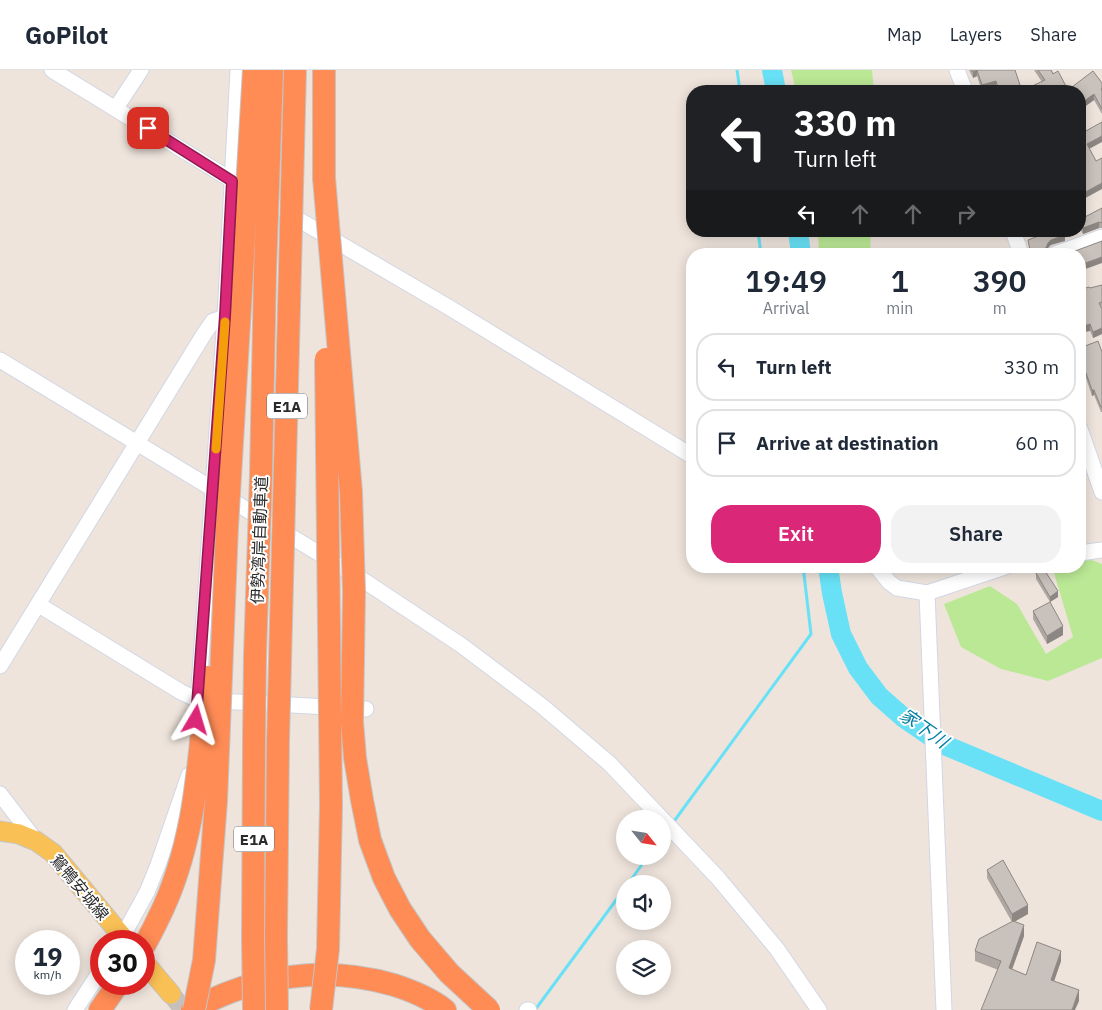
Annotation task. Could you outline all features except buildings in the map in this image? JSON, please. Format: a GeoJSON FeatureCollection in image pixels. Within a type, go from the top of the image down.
{"type":"FeatureCollection","features":[{"type":"Feature","properties":{"kind":"highway"},"geometry":{"type":"LineString","coordinates":[[193,1010],[204,960],[216,801],[227,526],[254,70]]}},
{"type":"Feature","properties":{"kind":"highway","name":"伊勢湾岸自動車道"},"geometry":{"type":"LineString","coordinates":[[254,1010],[255,654],[272,70]]}},
{"type":"Feature","properties":{"kind":"highway","name":"伊勢湾岸自動車道"},"geometry":{"type":"LineString","coordinates":[[277,1010],[278,741],[295,70]]}},
{"type":"Feature","properties":{"kind":"highway"},"geometry":{"type":"LineString","coordinates":[[321,1010],[328,949],[331,805],[324,70]]}},
{"type":"Feature","properties":{"kind":"highway"},"geometry":{"type":"LineString","coordinates":[[324,178],[351,492],[354,592],[352,722],[355,758],[362,800],[370,840],[384,878],[400,908],[420,939],[449,974],[489,1010]]}},
{"type":"Feature","properties":{"kind":"highway"},"geometry":{"type":"LineString","coordinates":[[152,930],[170,896],[184,852],[194,804],[210,643],[227,526]]}},
{"type":"Feature","properties":{"kind":"highway"},"geometry":{"type":"LineString","coordinates":[[193,1010],[211,999],[241,988],[266,981],[314,974],[347,975],[384,982],[417,993],[440,1006]]}},
{"type":"Feature","properties":{"kind":"highway"},"geometry":{"type":"LineString","coordinates":[[100,1010],[110,995]]}},
{"type":"Feature","properties":{"kind":"main road","name":"鴛鴨安城線"},"geometry":{"type":"LineString","coordinates":[[0,831],[19,834],[36,841],[53,853],[115,930]]}},
{"type":"Feature","properties":{"kind":"main road"},"geometry":{"type":"LineString","coordinates":[[155,975],[171,994]]}},
{"type":"Feature","properties":{"kind":"street"},"geometry":{"type":"LineString","coordinates":[[52,70],[232,181],[450,308],[686,452]]}},
{"type":"Feature","properties":{"kind":"street"},"geometry":{"type":"LineString","coordinates":[[116,108],[141,70]]}},
{"type":"Feature","properties":{"kind":"street"},"geometry":{"type":"LineString","coordinates":[[128,930],[158,865],[188,778],[198,700],[225,316],[238,70]]}},
{"type":"Feature","properties":{"kind":"street"},"geometry":{"type":"LineString","coordinates":[[958,70],[963,85]]}},
{"type":"Feature","properties":{"kind":"street"},"geometry":{"type":"LineString","coordinates":[[1072,248],[1102,237]]}},
{"type":"Feature","properties":{"kind":"street"},"geometry":{"type":"LineString","coordinates":[[0,666],[204,334],[213,321],[225,316]]}},
{"type":"Feature","properties":{"kind":"street"},"geometry":{"type":"LineString","coordinates":[[0,360],[213,488],[412,611],[542,706],[610,764],[718,878],[777,948],[819,1010]]}},
{"type":"Feature","properties":{"kind":"street"},"geometry":{"type":"LineString","coordinates":[[1086,446],[1102,492]]}},
{"type":"Feature","properties":{"kind":"street"},"geometry":{"type":"LineString","coordinates":[[1086,552],[1102,550]]}},
{"type":"Feature","properties":{"kind":"street"},"geometry":{"type":"LineString","coordinates":[[882,573],[897,588],[926,593],[987,573]]}},
{"type":"Feature","properties":{"kind":"street"},"geometry":{"type":"LineString","coordinates":[[926,593],[944,1010]]}},
{"type":"Feature","properties":{"kind":"street"},"geometry":{"type":"LineString","coordinates":[[39,605],[181,692],[198,700],[366,709]]}},
{"type":"Feature","properties":{"kind":"street"},"geometry":{"type":"LineString","coordinates":[[0,794],[36,841]]}},
{"type":"Feature","properties":{"kind":"street"},"geometry":{"type":"LineString","coordinates":[[75,1010],[90,987]]}},
{"type":"Feature","properties":{"kind":"green space"},"geometry":{"type":"Polygon","coordinates":[[[791,70],[872,70],[873,85],[795,85],[791,70]]]}},
{"type":"Feature","properties":{"kind":"green space"},"geometry":{"type":"Polygon","coordinates":[[[818,237],[871,237],[870,248],[819,248],[818,237]]]}},
{"type":"Feature","properties":{"kind":"green space"},"geometry":{"type":"Polygon","coordinates":[[[1086,560],[1092,560],[1102,564],[1102,658],[1048,681],[1001,669],[961,647],[944,604],[990,586],[1017,604],[1046,654],[1073,637],[1054,573],[1086,573],[1086,560]]]}},
{"type":"Feature","properties":{"kind":"waterway"},"geometry":{"type":"LineString","coordinates":[[737,70],[739,85]]}},
{"type":"Feature","properties":{"kind":"waterway","name":"家下川"},"geometry":{"type":"LineString","coordinates":[[772,70],[775,85]]}},
{"type":"Feature","properties":{"kind":"waterway"},"geometry":{"type":"LineString","coordinates":[[759,237],[760,248]]}},
{"type":"Feature","properties":{"kind":"waterway","name":"家下川"},"geometry":{"type":"LineString","coordinates":[[799,237],[800,248]]}},
{"type":"Feature","properties":{"kind":"waterway"},"geometry":{"type":"LineString","coordinates":[[672,824],[811,634],[804,573]]}},
{"type":"Feature","properties":{"kind":"waterway","name":"家下川"},"geometry":{"type":"LineString","coordinates":[[829,573],[841,634],[858,668],[879,696],[904,718],[942,744],[1102,811]]}},
{"type":"Feature","properties":{"kind":"waterway"},"geometry":{"type":"LineString","coordinates":[[634,875],[642,865]]}},
{"type":"Feature","properties":{"kind":"waterway"},"geometry":{"type":"LineString","coordinates":[[535,1010],[616,900]]}},
{"type":"Feature","properties":{"kind":"tunnel"},"geometry":{"type":"LineString","coordinates":[[171,994],[184,1010]]}},
{"type":"Feature","properties":{"kind":"slow traffic"},"geometry":{"type":"LineString","coordinates":[[216,449],[225,322]]}},
{"type":"Feature","properties":{"kind":"route"},"geometry":{"type":"LineString","coordinates":[[148,128],[232,181],[225,316],[196,720]]}}]}
